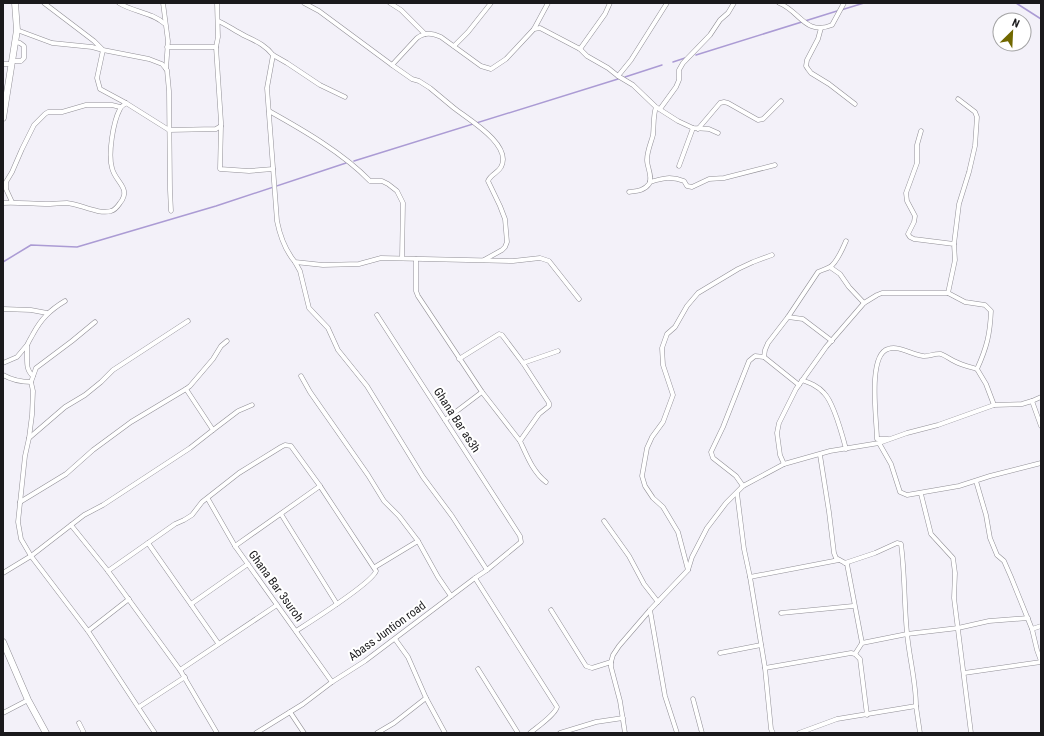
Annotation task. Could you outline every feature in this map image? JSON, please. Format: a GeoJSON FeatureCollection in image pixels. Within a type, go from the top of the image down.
{"type":"FeatureCollection","features":[{"type":"Feature","properties":{"kind":"street"},"geometry":{"type":"LineString","coordinates":[[3,118],[17,30],[15,3]]}},
{"type":"Feature","properties":{"kind":"street"},"geometry":{"type":"LineString","coordinates":[[44,3],[94,41],[103,50]]}},
{"type":"Feature","properties":{"kind":"street"},"geometry":{"type":"LineString","coordinates":[[119,3],[160,19],[166,24]]}},
{"type":"Feature","properties":{"kind":"street"},"geometry":{"type":"LineString","coordinates":[[164,3],[168,41],[166,69]]}},
{"type":"Feature","properties":{"kind":"street"},"geometry":{"type":"LineString","coordinates":[[218,3],[216,47],[221,126],[220,170],[249,171],[273,169]]}},
{"type":"Feature","properties":{"kind":"street"},"geometry":{"type":"LineString","coordinates":[[304,3],[330,19],[412,79],[419,81],[430,88],[489,134],[500,147],[503,161],[501,168],[488,180],[505,220],[507,242],[502,250],[483,260]]}},
{"type":"Feature","properties":{"kind":"street"},"geometry":{"type":"LineString","coordinates":[[390,3],[401,10],[425,34]]}},
{"type":"Feature","properties":{"kind":"street"},"geometry":{"type":"LineString","coordinates":[[454,46],[468,32],[491,3]]}},
{"type":"Feature","properties":{"kind":"street"},"geometry":{"type":"LineString","coordinates":[[392,65],[417,38],[425,34],[435,35],[454,46],[481,66],[491,69],[506,59],[534,29],[548,3]]}},
{"type":"Feature","properties":{"kind":"street"},"geometry":{"type":"LineString","coordinates":[[580,49],[605,14],[610,3]]}},
{"type":"Feature","properties":{"kind":"street"},"geometry":{"type":"LineString","coordinates":[[618,76],[631,60],[667,3]]}},
{"type":"Feature","properties":{"kind":"street"},"geometry":{"type":"LineString","coordinates":[[629,192],[640,191],[647,187],[650,182],[647,160],[653,135],[654,113],[676,87],[679,80],[679,70],[683,63],[710,35],[734,3]]}},
{"type":"Feature","properties":{"kind":"street"},"geometry":{"type":"LineString","coordinates":[[779,3],[789,8],[808,25],[821,28],[832,25],[844,3]]}},
{"type":"Feature","properties":{"kind":"street"},"geometry":{"type":"LineString","coordinates":[[218,21],[265,46],[273,55],[320,85],[345,97]]}},
{"type":"Feature","properties":{"kind":"street"},"geometry":{"type":"LineString","coordinates":[[534,29],[540,28],[580,49],[633,85],[658,108],[678,121],[696,129],[709,129],[718,133]]}},
{"type":"Feature","properties":{"kind":"street"},"geometry":{"type":"LineString","coordinates":[[821,28],[818,39],[807,60],[806,66],[811,73],[829,84],[855,104]]}},
{"type":"Feature","properties":{"kind":"street"},"geometry":{"type":"LineString","coordinates":[[17,30],[52,43],[92,47],[149,59],[162,64],[166,69],[169,78],[171,211]]}},
{"type":"Feature","properties":{"kind":"street"},"geometry":{"type":"LineString","coordinates":[[3,64],[21,61],[24,58],[24,46],[15,42]]}},
{"type":"Feature","properties":{"kind":"street"},"geometry":{"type":"LineString","coordinates":[[168,47],[216,47]]}},
{"type":"Feature","properties":{"kind":"street"},"geometry":{"type":"LineString","coordinates":[[103,50],[97,78],[100,89],[170,130],[216,129],[221,126]]}},
{"type":"Feature","properties":{"kind":"street"},"geometry":{"type":"LineString","coordinates":[[273,55],[267,88],[277,221],[279,232],[285,246],[300,271],[309,308],[328,328],[338,350],[367,386],[423,477],[452,516],[487,570]]}},
{"type":"Feature","properties":{"kind":"street"},"geometry":{"type":"LineString","coordinates":[[948,293],[955,260],[954,244],[959,204],[975,146],[978,117],[975,112],[958,99]]}},
{"type":"Feature","properties":{"kind":"street"},"geometry":{"type":"LineString","coordinates":[[679,166],[696,129],[720,103],[728,103],[758,120],[761,120],[781,101]]}},
{"type":"Feature","properties":{"kind":"street"},"geometry":{"type":"LineString","coordinates":[[3,203],[68,203],[107,212],[113,211],[122,201],[124,190],[122,184],[113,173],[111,163],[113,131],[120,107],[126,103]]}},
{"type":"Feature","properties":{"kind":"street"},"geometry":{"type":"LineString","coordinates":[[12,202],[6,190],[6,182],[34,126],[45,114],[48,112],[62,112],[86,105],[112,105],[120,107]]}},
{"type":"Feature","properties":{"kind":"street"},"geometry":{"type":"LineString","coordinates":[[269,111],[296,126],[350,162],[370,181],[382,181],[397,191],[404,203],[402,258]]}},
{"type":"Feature","properties":{"kind":"street"},"geometry":{"type":"LineString","coordinates":[[921,131],[917,145],[917,163],[906,193],[907,201],[915,216],[914,222],[908,234],[914,239],[954,244]]}},
{"type":"Feature","properties":{"kind":"street"},"geometry":{"type":"LineString","coordinates":[[650,182],[663,178],[674,178],[684,181],[687,186],[692,187],[709,179],[724,178],[775,165]]}},
{"type":"Feature","properties":{"kind":"street"},"geometry":{"type":"LineString","coordinates":[[764,357],[768,343],[788,317],[818,272],[830,267],[846,241]]}},
{"type":"Feature","properties":{"kind":"street"},"geometry":{"type":"LineString","coordinates":[[688,570],[678,532],[663,507],[653,498],[645,486],[642,476],[647,448],[652,437],[663,422],[673,395],[663,365],[662,348],[667,334],[675,327],[687,306],[698,293],[738,269],[772,255]]}},
{"type":"Feature","properties":{"kind":"street"},"geometry":{"type":"LineString","coordinates":[[295,262],[323,265],[348,265],[359,264],[381,258],[513,261],[540,258],[549,261],[579,299]]}},
{"type":"Feature","properties":{"kind":"street"},"geometry":{"type":"LineString","coordinates":[[416,259],[416,291],[418,296],[482,392],[520,441],[532,466],[546,482]]}},
{"type":"Feature","properties":{"kind":"street"},"geometry":{"type":"LineString","coordinates":[[830,267],[840,274],[849,287],[864,303]]}},
{"type":"Feature","properties":{"kind":"street"},"geometry":{"type":"LineString","coordinates":[[784,464],[779,451],[777,433],[780,423],[802,380],[864,303],[877,295],[882,293],[948,293],[965,302],[985,305],[991,311],[990,330],[986,349],[977,369]]}},
{"type":"Feature","properties":{"kind":"street"},"geometry":{"type":"LineString","coordinates":[[3,363],[17,357],[28,346],[38,324],[47,313],[65,301]]}},
{"type":"Feature","properties":{"kind":"street"},"geometry":{"type":"LineString","coordinates":[[3,309],[31,310],[47,313]]}},
{"type":"Feature","properties":{"kind":"street","name":"Ghana Bar as3h"},"geometry":{"type":"LineString","coordinates":[[377,315],[520,536]]}},
{"type":"Feature","properties":{"kind":"street"},"geometry":{"type":"LineString","coordinates":[[788,317],[803,320],[832,341]]}},
{"type":"Feature","properties":{"kind":"street"},"geometry":{"type":"LineString","coordinates":[[29,438],[65,407],[85,395],[113,370],[188,321]]}},
{"type":"Feature","properties":{"kind":"street"},"geometry":{"type":"LineString","coordinates":[[95,322],[36,368],[32,376],[31,382],[33,391],[29,438],[24,456],[18,522],[21,539],[31,556],[88,631],[155,733]]}},
{"type":"Feature","properties":{"kind":"street"},"geometry":{"type":"LineString","coordinates":[[459,359],[499,334],[502,335],[523,363],[549,403],[549,406],[539,414],[520,441]]}},
{"type":"Feature","properties":{"kind":"street"},"geometry":{"type":"LineString","coordinates":[[20,502],[58,480],[74,468],[93,450],[131,422],[190,386],[213,359],[221,346],[227,341]]}},
{"type":"Feature","properties":{"kind":"street"},"geometry":{"type":"LineString","coordinates":[[28,346],[27,368],[32,376]]}},
{"type":"Feature","properties":{"kind":"street"},"geometry":{"type":"LineString","coordinates":[[898,436],[878,439],[874,379],[882,353],[886,349],[894,348],[925,356],[935,354],[942,355],[961,364],[977,369],[986,384],[994,405]]}},
{"type":"Feature","properties":{"kind":"street"},"geometry":{"type":"LineString","coordinates":[[523,363],[558,351]]}},
{"type":"Feature","properties":{"kind":"street"},"geometry":{"type":"LineString","coordinates":[[743,486],[736,476],[713,458],[711,452],[723,427],[749,361],[755,356],[764,357],[799,386]]}},
{"type":"Feature","properties":{"kind":"street"},"geometry":{"type":"LineString","coordinates":[[3,375],[23,382],[31,382]]}},
{"type":"Feature","properties":{"kind":"street"},"geometry":{"type":"LineString","coordinates":[[301,376],[310,392],[368,475],[384,501],[399,516],[418,541],[438,577],[451,596]]}},
{"type":"Feature","properties":{"kind":"street"},"geometry":{"type":"LineString","coordinates":[[802,380],[815,386],[824,393],[830,402],[846,449]]}},
{"type":"Feature","properties":{"kind":"street"},"geometry":{"type":"LineString","coordinates":[[186,389],[212,430]]}},
{"type":"Feature","properties":{"kind":"street"},"geometry":{"type":"LineString","coordinates":[[445,420],[482,392]]}},
{"type":"Feature","properties":{"kind":"street"},"geometry":{"type":"LineString","coordinates":[[625,733],[611,662],[619,646],[650,610],[688,570],[695,551],[707,528],[726,503],[743,486],[784,464],[830,451],[879,443],[907,433],[938,425],[994,405],[1022,404],[1041,397]]}},
{"type":"Feature","properties":{"kind":"street"},"geometry":{"type":"LineString","coordinates":[[1032,401],[1041,426]]}},
{"type":"Feature","properties":{"kind":"street"},"geometry":{"type":"LineString","coordinates":[[3,573],[31,556],[84,516],[190,448],[238,411],[252,404]]}},
{"type":"Feature","properties":{"kind":"street"},"geometry":{"type":"LineString","coordinates":[[879,443],[891,464],[900,492],[907,495],[921,494],[959,486],[1041,462]]}},
{"type":"Feature","properties":{"kind":"street"},"geometry":{"type":"LineString","coordinates":[[108,571],[175,524],[192,515],[202,502],[208,499],[240,473],[285,445],[291,446],[375,567],[376,573],[337,604],[296,631]]}},
{"type":"Feature","properties":{"kind":"street"},"geometry":{"type":"LineString","coordinates":[[820,455],[834,556],[846,563],[875,553],[896,543],[901,544],[904,561],[907,634],[914,671],[916,706],[920,733]]}},
{"type":"Feature","properties":{"kind":"street"},"geometry":{"type":"LineString","coordinates":[[964,673],[1041,662],[1028,618],[1004,561],[997,555],[990,538],[986,515],[976,481]]}},
{"type":"Feature","properties":{"kind":"street"},"geometry":{"type":"LineString","coordinates":[[235,546],[320,486]]}},
{"type":"Feature","properties":{"kind":"street"},"geometry":{"type":"LineString","coordinates":[[737,493],[744,549],[765,668],[771,732]]}},
{"type":"Feature","properties":{"kind":"street"},"geometry":{"type":"LineString","coordinates":[[921,494],[931,534],[953,558],[955,573],[954,598],[971,733]]}},
{"type":"Feature","properties":{"kind":"street","name":"Ghana Bar 3suroh"},"geometry":{"type":"LineString","coordinates":[[208,499],[235,546],[332,682]]}},
{"type":"Feature","properties":{"kind":"street"},"geometry":{"type":"LineString","coordinates":[[281,514],[337,604]]}},
{"type":"Feature","properties":{"kind":"street"},"geometry":{"type":"LineString","coordinates":[[604,521],[629,556],[644,584],[658,602]]}},
{"type":"Feature","properties":{"kind":"street"},"geometry":{"type":"LineString","coordinates":[[71,525],[108,571],[185,677],[217,733]]}},
{"type":"Feature","properties":{"kind":"street","name":"Abass Juntion road"},"geometry":{"type":"LineString","coordinates":[[256,733],[303,704],[332,682],[395,639],[519,544],[521,542],[520,536]]}},
{"type":"Feature","properties":{"kind":"street"},"geometry":{"type":"LineString","coordinates":[[375,567],[418,541]]}},
{"type":"Feature","properties":{"kind":"street"},"geometry":{"type":"LineString","coordinates":[[148,543],[218,643]]}},
{"type":"Feature","properties":{"kind":"street"},"geometry":{"type":"LineString","coordinates":[[750,577],[840,560]]}},
{"type":"Feature","properties":{"kind":"street"},"geometry":{"type":"LineString","coordinates":[[846,563],[851,582],[854,606],[862,644]]}},
{"type":"Feature","properties":{"kind":"street"},"geometry":{"type":"LineString","coordinates":[[191,604],[248,564]]}},
{"type":"Feature","properties":{"kind":"street"},"geometry":{"type":"LineString","coordinates":[[475,578],[557,707],[557,709],[550,716],[530,733]]}},
{"type":"Feature","properties":{"kind":"street"},"geometry":{"type":"LineString","coordinates":[[88,631],[129,599]]}},
{"type":"Feature","properties":{"kind":"street"},"geometry":{"type":"LineString","coordinates":[[180,670],[218,643],[277,605]]}},
{"type":"Feature","properties":{"kind":"street"},"geometry":{"type":"LineString","coordinates":[[781,613],[854,606]]}},
{"type":"Feature","properties":{"kind":"street"},"geometry":{"type":"LineString","coordinates":[[551,610],[586,666],[592,668],[611,662]]}},
{"type":"Feature","properties":{"kind":"street"},"geometry":{"type":"LineString","coordinates":[[650,610],[665,696],[677,733]]}},
{"type":"Feature","properties":{"kind":"street"},"geometry":{"type":"LineString","coordinates":[[855,654],[862,644],[907,634],[958,628],[989,621],[1028,618]]}},
{"type":"Feature","properties":{"kind":"street"},"geometry":{"type":"LineString","coordinates":[[1032,629],[1041,626]]}},
{"type":"Feature","properties":{"kind":"street"},"geometry":{"type":"LineString","coordinates":[[395,639],[408,657],[426,698],[445,733]]}},
{"type":"Feature","properties":{"kind":"street"},"geometry":{"type":"LineString","coordinates":[[3,642],[28,700],[46,733]]}},
{"type":"Feature","properties":{"kind":"street"},"geometry":{"type":"LineString","coordinates":[[720,653],[761,645]]}},
{"type":"Feature","properties":{"kind":"street"},"geometry":{"type":"LineString","coordinates":[[765,668],[851,653],[855,654],[860,659],[867,714]]}},
{"type":"Feature","properties":{"kind":"street"},"geometry":{"type":"LineString","coordinates":[[478,669],[518,733]]}},
{"type":"Feature","properties":{"kind":"street"},"geometry":{"type":"LineString","coordinates":[[139,707],[185,677]]}},
{"type":"Feature","properties":{"kind":"street"},"geometry":{"type":"LineString","coordinates":[[377,733],[426,698]]}},
{"type":"Feature","properties":{"kind":"street"},"geometry":{"type":"LineString","coordinates":[[693,699],[702,733]]}},
{"type":"Feature","properties":{"kind":"street"},"geometry":{"type":"LineString","coordinates":[[3,713],[28,700]]}},
{"type":"Feature","properties":{"kind":"street"},"geometry":{"type":"LineString","coordinates":[[799,733],[837,719],[916,706]]}},
{"type":"Feature","properties":{"kind":"street"},"geometry":{"type":"LineString","coordinates":[[290,712],[304,733]]}},
{"type":"Feature","properties":{"kind":"street"},"geometry":{"type":"LineString","coordinates":[[560,733],[596,722],[623,718]]}},
{"type":"Feature","properties":{"kind":"street"},"geometry":{"type":"LineString","coordinates":[[79,723],[84,733]]}},
{"type":"Feature","properties":{"kind":"waterway"},"geometry":{"type":"LineString","coordinates":[[841,10],[864,3]]}},
{"type":"Feature","properties":{"kind":"waterway"},"geometry":{"type":"LineString","coordinates":[[1016,3],[1041,19]]}},
{"type":"Feature","properties":{"kind":"waterway"},"geometry":{"type":"LineString","coordinates":[[696,55],[837,11]]}},
{"type":"Feature","properties":{"kind":"waterway"},"geometry":{"type":"LineString","coordinates":[[673,62],[685,58]]}},
{"type":"Feature","properties":{"kind":"waterway"},"geometry":{"type":"LineString","coordinates":[[625,77],[662,65]]}},
{"type":"Feature","properties":{"kind":"waterway"},"geometry":{"type":"LineString","coordinates":[[354,161],[618,79]]}},
{"type":"Feature","properties":{"kind":"waterway"},"geometry":{"type":"LineString","coordinates":[[3,262],[31,245],[77,247],[216,206],[346,163]]}}]}
